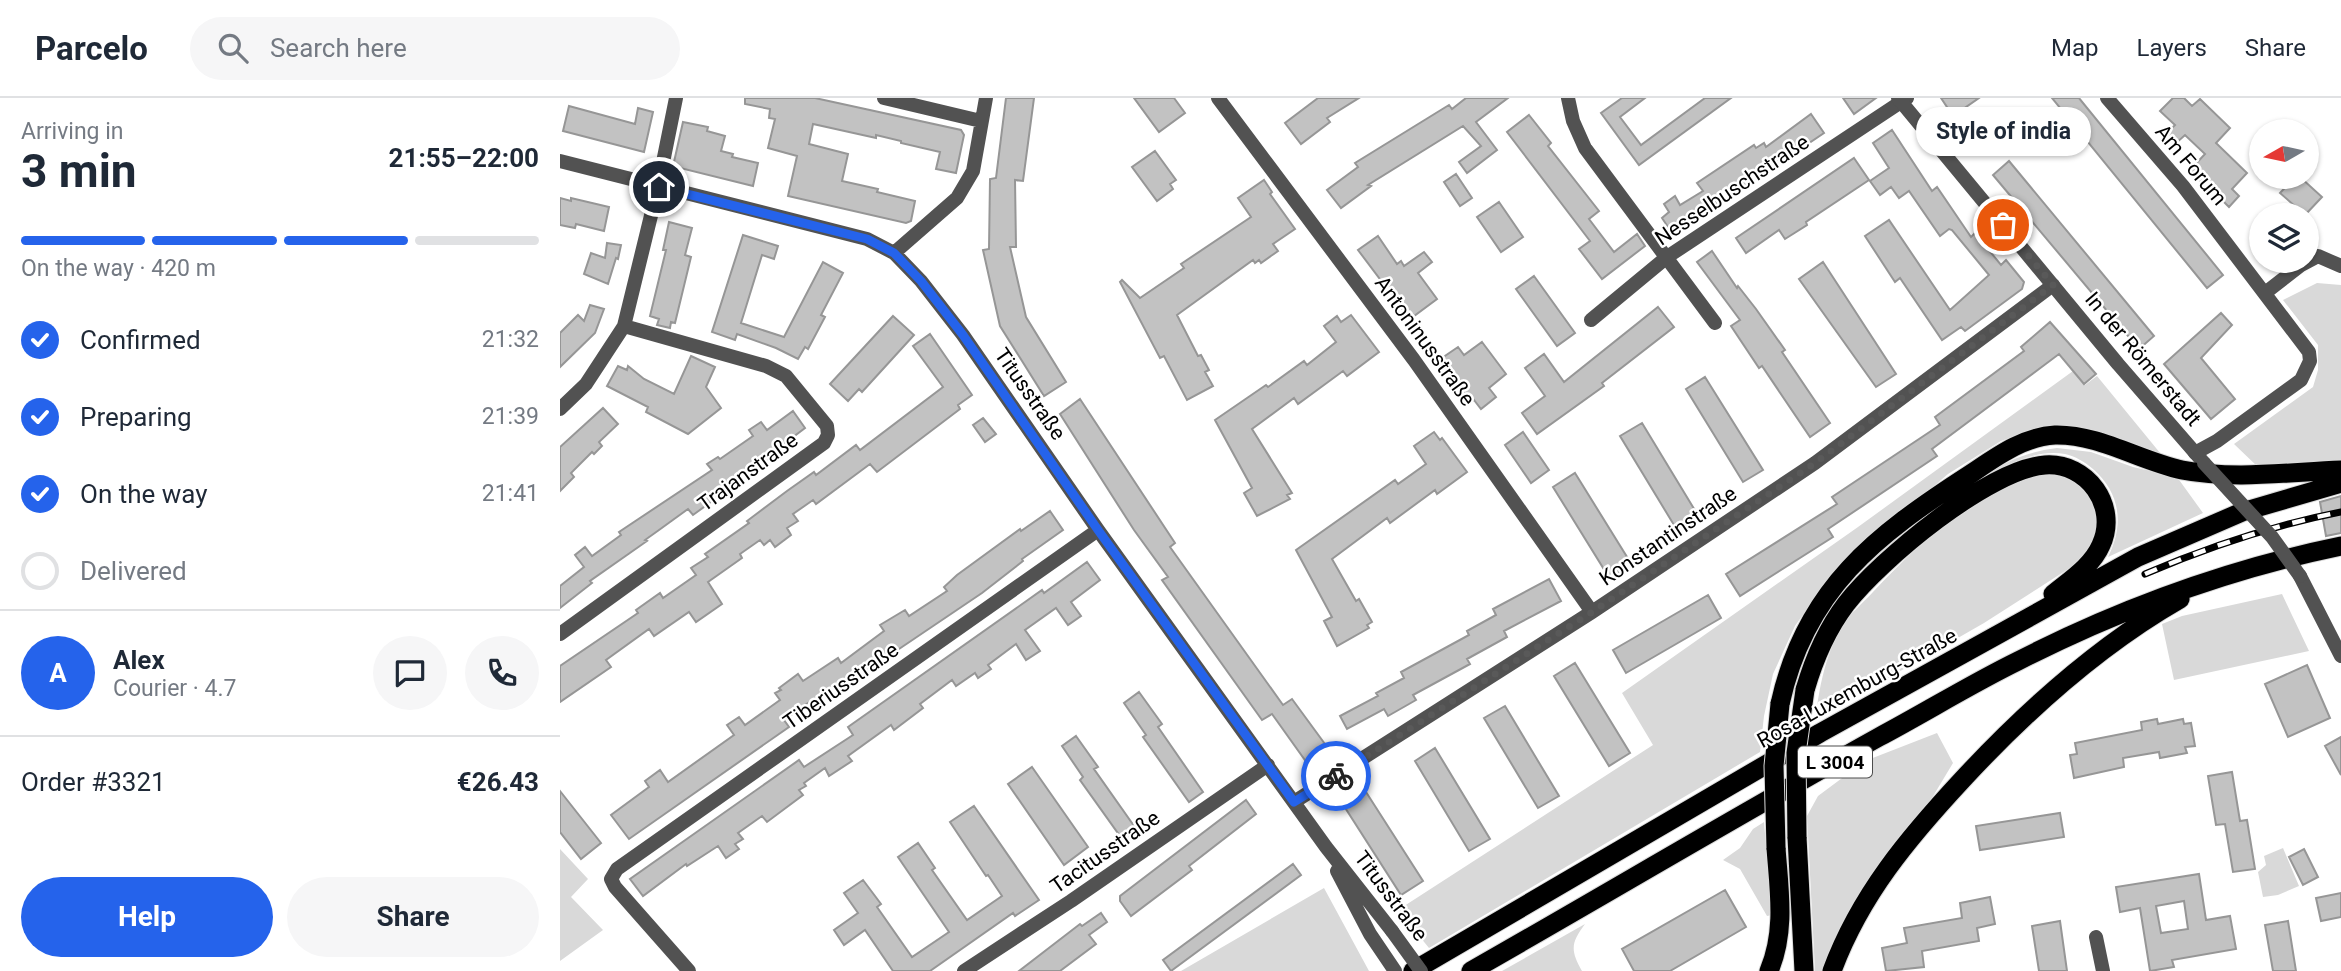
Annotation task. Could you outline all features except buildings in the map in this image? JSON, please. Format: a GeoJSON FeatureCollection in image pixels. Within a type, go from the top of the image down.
{"type":"FeatureCollection","features":[{"type":"Feature","properties":{"kind":"highway"},"geometry":{"type":"LineString","coordinates":[[1769,971],[1775,957],[1780,930],[1774,766],[1780,704],[1789,670],[1801,636],[1829,592],[1847,569],[1889,531],[1931,499],[2016,445],[2041,437],[2065,435],[2090,440],[2157,463],[2196,472],[2226,474],[2341,470]]}},
{"type":"Feature","properties":{"kind":"highway"},"geometry":{"type":"LineString","coordinates":[[1804,971],[1796,753],[1805,690],[1821,646],[1846,604],[1887,561],[1908,542],[1962,503],[2011,475],[2037,466],[2048,464],[2068,468],[2086,478],[2103,502],[2106,524],[2101,547],[2082,570],[2005,632]]}},
{"type":"Feature","properties":{"kind":"highway","name":"Rosa-Luxemburg-Straße"},"geometry":{"type":"LineString","coordinates":[[1413,971],[1820,733],[2138,557],[2242,512],[2341,483]]}},
{"type":"Feature","properties":{"kind":"highway","name":"L 3004"},"geometry":{"type":"LineString","coordinates":[[1471,971],[1819,770],[2018,661],[2122,613],[2212,580],[2341,546]]}},
{"type":"Feature","properties":{"kind":"highway"},"geometry":{"type":"LineString","coordinates":[[1832,971],[1849,931],[1889,863],[1995,744],[2092,658],[2168,606],[2212,580]]}},
{"type":"Feature","properties":{"kind":"street"},"geometry":{"type":"LineString","coordinates":[[560,409],[586,384],[624,327],[659,187],[676,98]]}},
{"type":"Feature","properties":{"kind":"street"},"geometry":{"type":"LineString","coordinates":[[884,98],[981,121]]}},
{"type":"Feature","properties":{"kind":"street"},"geometry":{"type":"LineString","coordinates":[[894,253],[957,198],[973,171],[986,98]]}},
{"type":"Feature","properties":{"kind":"street","name":"Antoninusstraße"},"geometry":{"type":"LineString","coordinates":[[1218,98],[1414,360],[1592,612]]}},
{"type":"Feature","properties":{"kind":"street"},"geometry":{"type":"LineString","coordinates":[[1568,98],[1573,121],[1585,148],[1715,323]]}},
{"type":"Feature","properties":{"kind":"street","name":"Am Forum"},"geometry":{"type":"LineString","coordinates":[[2107,98],[2183,186],[2309,352],[2307,369],[2301,380],[2217,441],[2200,458]]}},
{"type":"Feature","properties":{"kind":"street","name":"Nesselbuschstraße"},"geometry":{"type":"LineString","coordinates":[[1591,320],[1667,257],[1902,100]]}},
{"type":"Feature","properties":{"kind":"street","name":"In der Römerstadt"},"geometry":{"type":"LineString","coordinates":[[1902,100],[2053,285],[2200,458],[2272,537],[2300,576],[2341,656]]}},
{"type":"Feature","properties":{"kind":"street","name":"Titusstraße"},"geometry":{"type":"LineString","coordinates":[[560,161],[867,239],[894,253],[921,281],[963,335],[1098,530],[1326,847],[1421,971]]}},
{"type":"Feature","properties":{"kind":"street"},"geometry":{"type":"LineString","coordinates":[[2265,293],[2301,265],[2318,256],[2341,266]]}},
{"type":"Feature","properties":{"kind":"street","name":"Konstantinstraße"},"geometry":{"type":"LineString","coordinates":[[1294,802],[1592,612],[1815,463],[2053,285]]}},
{"type":"Feature","properties":{"kind":"street","name":"Trajanstraße"},"geometry":{"type":"LineString","coordinates":[[560,634],[824,443],[828,435],[827,426],[786,376],[766,366],[624,327]]}},
{"type":"Feature","properties":{"kind":"street","name":"Tiberiusstraße"},"geometry":{"type":"LineString","coordinates":[[689,971],[615,887],[611,878],[617,869],[1098,530]]}},
{"type":"Feature","properties":{"kind":"street","name":"Tacitusstraße"},"geometry":{"type":"LineString","coordinates":[[964,971],[1072,901],[1268,765]]}},
{"type":"Feature","properties":{"kind":"street","name":"Titusstraße"},"geometry":{"type":"LineString","coordinates":[[1326,847],[1370,934],[1395,971]]}},
{"type":"Feature","properties":{"kind":"street"},"geometry":{"type":"LineString","coordinates":[[2096,937],[2103,971]]}},
{"type":"Feature","properties":{"kind":"shaded area"},"geometry":{"type":"Polygon","coordinates":[[[2317,283],[2341,285],[2341,461],[2259,468],[2234,444],[2313,387],[2318,370],[2318,345],[2283,300],[2317,283]]]}},
{"type":"Feature","properties":{"kind":"shaded area"},"geometry":{"type":"Polygon","coordinates":[[[2073,371],[2085,385],[2097,376],[2165,459],[2082,432],[2040,427],[2001,441],[1948,474],[1831,575],[1795,626],[1773,674],[1760,752],[1429,948],[1398,910],[1653,745],[1622,693],[2073,371]]]}},
{"type":"Feature","properties":{"kind":"shaded area"},"geometry":{"type":"Polygon","coordinates":[[[2057,448],[2091,452],[2133,467],[2177,477],[2203,513],[2108,557],[2116,533],[2117,510],[2109,489],[2093,469],[2072,456],[2055,453],[2035,455],[2015,462],[1988,475],[1892,544],[1852,583],[1795,694],[1790,696],[1814,631],[1842,590],[1873,558],[1908,529],[1986,474],[2025,455],[2057,448]]]}},
{"type":"Feature","properties":{"kind":"shaded area"},"geometry":{"type":"Polygon","coordinates":[[[2062,472],[2088,488],[2099,520],[2087,557],[1984,623],[1815,720],[1821,684],[1835,639],[1851,614],[1892,572],[1934,533],[1982,498],[2035,476],[2062,472]]]}},
{"type":"Feature","properties":{"kind":"shaded area"},"geometry":{"type":"Polygon","coordinates":[[[2282,594],[2309,651],[2174,680],[2162,624],[2182,616],[2282,594]]]}},
{"type":"Feature","properties":{"kind":"shaded area"},"geometry":{"type":"Polygon","coordinates":[[[1937,733],[1953,763],[1828,971],[1815,971],[1807,816],[1818,796],[1865,761],[1937,733]]]}},
{"type":"Feature","properties":{"kind":"shaded area"},"geometry":{"type":"Polygon","coordinates":[[[1764,822],[1772,915],[1767,916],[1740,869],[1723,860],[1740,848],[1753,829],[1764,822]]]}},
{"type":"Feature","properties":{"kind":"shaded area"},"geometry":{"type":"Polygon","coordinates":[[[2283,848],[2299,886],[2278,895],[2263,897],[2258,872],[2266,865],[2264,856],[2283,848]]]}},
{"type":"Feature","properties":{"kind":"shaded area"},"geometry":{"type":"Polygon","coordinates":[[[560,849],[588,879],[571,897],[603,930],[560,961],[560,849]]]}},
{"type":"Feature","properties":{"kind":"shaded area"},"geometry":{"type":"Polygon","coordinates":[[[1324,888],[1369,971],[1181,971],[1324,888]]]}},
{"type":"Feature","properties":{"kind":"shaded area"},"geometry":{"type":"Polygon","coordinates":[[[1585,924],[1574,947],[1575,957],[1582,971],[1502,971],[1585,924]]]}},
{"type":"Feature","properties":{"kind":"railway"},"geometry":{"type":"LineString","coordinates":[[2145,574],[2241,538],[2341,512]]}},
{"type":"Feature","properties":{"kind":"way so far"},"geometry":{"type":"LineString","coordinates":[[1336,776],[1592,612],[1815,463],[2053,285],[2003,225]]}},
{"type":"Feature","properties":{"kind":"place","name":"Style of india"},"geometry":{"type":"Point","coordinates":[2003,225]}},
{"type":"Feature","properties":{"kind":"route"},"geometry":{"type":"LineString","coordinates":[[659,187],[867,239],[894,253],[921,281],[963,335],[1098,530],[1294,802],[1336,776]]}}]}
